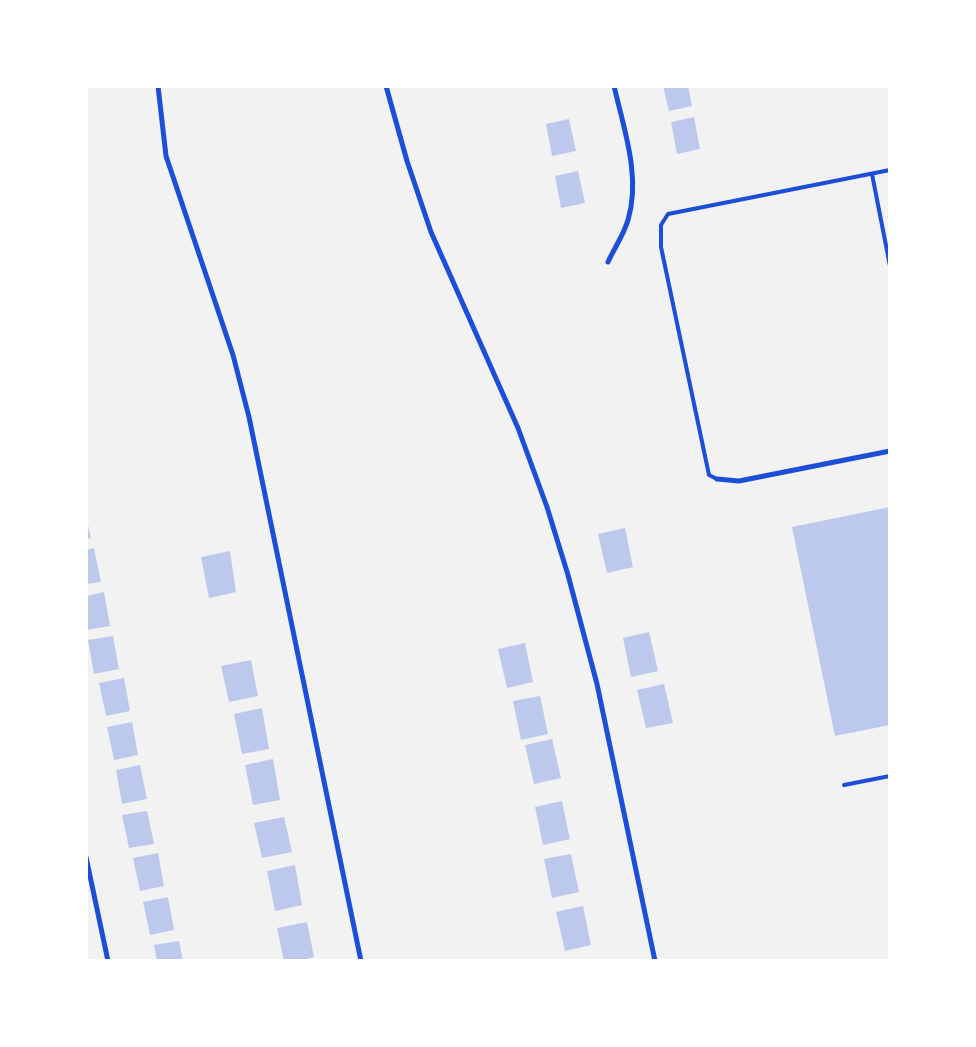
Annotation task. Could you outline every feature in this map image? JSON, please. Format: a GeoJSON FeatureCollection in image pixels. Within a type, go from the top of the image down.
{"type":"FeatureCollection","features":[{"type":"Feature","properties":{"kind":"street"},"geometry":{"type":"LineString","coordinates":[[158,86],[166,156],[233,355],[249,417],[361,961]]}},
{"type":"Feature","properties":{"kind":"street"},"geometry":{"type":"LineString","coordinates":[[386,86],[407,161],[431,232],[518,428],[547,507],[568,575],[597,684],[655,961]]}},
{"type":"Feature","properties":{"kind":"street"},"geometry":{"type":"LineString","coordinates":[[608,262],[628,221],[633,175],[614,86]]}},
{"type":"Feature","properties":{"kind":"street"},"geometry":{"type":"LineString","coordinates":[[717,479],[738,481],[890,451]]}},
{"type":"Feature","properties":{"kind":"street"},"geometry":{"type":"LineString","coordinates":[[86,857],[108,961]]}},
{"type":"Feature","properties":{"kind":"lane"},"geometry":{"type":"LineString","coordinates":[[717,479],[709,475],[662,247],[661,226],[668,214],[890,170]]}},
{"type":"Feature","properties":{"kind":"lane"},"geometry":{"type":"LineString","coordinates":[[872,174],[890,266]]}},
{"type":"Feature","properties":{"kind":"lane"},"geometry":{"type":"LineString","coordinates":[[844,785],[890,776]]}},
{"type":"Feature","properties":{"kind":"building"},"geometry":{"type":"Polygon","coordinates":[[[663,86],[688,86],[692,106],[669,111],[663,86]]]}},
{"type":"Feature","properties":{"kind":"building"},"geometry":{"type":"Polygon","coordinates":[[[694,117],[700,149],[677,154],[671,122],[694,117]]]}},
{"type":"Feature","properties":{"kind":"building"},"geometry":{"type":"Polygon","coordinates":[[[569,119],[576,151],[552,156],[546,124],[569,119]]]}},
{"type":"Feature","properties":{"kind":"building"},"geometry":{"type":"Polygon","coordinates":[[[578,171],[585,203],[561,208],[555,176],[578,171]]]}},
{"type":"Feature","properties":{"kind":"building"},"geometry":{"type":"Polygon","coordinates":[[[890,507],[890,725],[835,736],[792,527],[890,507]]]}},
{"type":"Feature","properties":{"kind":"building"},"geometry":{"type":"Polygon","coordinates":[[[86,517],[91,538],[86,539],[86,517]]]}},
{"type":"Feature","properties":{"kind":"building"},"geometry":{"type":"Polygon","coordinates":[[[625,528],[633,567],[607,573],[598,534],[625,528]]]}},
{"type":"Feature","properties":{"kind":"building"},"geometry":{"type":"Polygon","coordinates":[[[94,548],[101,582],[86,584],[86,550],[94,548]]]}},
{"type":"Feature","properties":{"kind":"building"},"geometry":{"type":"Polygon","coordinates":[[[230,551],[236,592],[209,598],[201,557],[230,551]]]}},
{"type":"Feature","properties":{"kind":"building"},"geometry":{"type":"Polygon","coordinates":[[[104,592],[110,626],[86,630],[86,596],[104,592]]]}},
{"type":"Feature","properties":{"kind":"building"},"geometry":{"type":"Polygon","coordinates":[[[649,632],[658,671],[631,677],[623,638],[649,632]]]}},
{"type":"Feature","properties":{"kind":"building"},"geometry":{"type":"Polygon","coordinates":[[[113,636],[119,669],[94,674],[88,640],[113,636]]]}},
{"type":"Feature","properties":{"kind":"building"},"geometry":{"type":"Polygon","coordinates":[[[525,643],[533,682],[507,688],[498,649],[525,643]]]}},
{"type":"Feature","properties":{"kind":"building"},"geometry":{"type":"Polygon","coordinates":[[[251,660],[258,696],[229,702],[221,666],[251,660]]]}},
{"type":"Feature","properties":{"kind":"building"},"geometry":{"type":"Polygon","coordinates":[[[124,678],[130,711],[106,716],[99,683],[124,678]]]}},
{"type":"Feature","properties":{"kind":"building"},"geometry":{"type":"Polygon","coordinates":[[[664,684],[673,723],[646,728],[637,690],[664,684]]]}},
{"type":"Feature","properties":{"kind":"building"},"geometry":{"type":"Polygon","coordinates":[[[540,696],[548,734],[521,740],[513,701],[540,696]]]}},
{"type":"Feature","properties":{"kind":"building"},"geometry":{"type":"Polygon","coordinates":[[[262,708],[269,749],[242,754],[234,714],[262,708]]]}},
{"type":"Feature","properties":{"kind":"building"},"geometry":{"type":"Polygon","coordinates":[[[132,722],[138,755],[114,760],[107,727],[132,722]]]}},
{"type":"Feature","properties":{"kind":"building"},"geometry":{"type":"Polygon","coordinates":[[[552,739],[561,778],[534,784],[525,745],[552,739]]]}},
{"type":"Feature","properties":{"kind":"building"},"geometry":{"type":"Polygon","coordinates":[[[273,759],[280,800],[253,805],[245,765],[273,759]]]}},
{"type":"Feature","properties":{"kind":"building"},"geometry":{"type":"Polygon","coordinates":[[[140,765],[147,799],[122,804],[116,770],[140,765]]]}},
{"type":"Feature","properties":{"kind":"building"},"geometry":{"type":"Polygon","coordinates":[[[562,801],[570,839],[543,845],[535,807],[562,801]]]}},
{"type":"Feature","properties":{"kind":"building"},"geometry":{"type":"Polygon","coordinates":[[[147,811],[154,844],[129,848],[122,815],[147,811]]]}},
{"type":"Feature","properties":{"kind":"building"},"geometry":{"type":"Polygon","coordinates":[[[284,817],[292,852],[262,858],[254,823],[284,817]]]}},
{"type":"Feature","properties":{"kind":"building"},"geometry":{"type":"Polygon","coordinates":[[[158,853],[164,886],[140,891],[133,858],[158,853]]]}},
{"type":"Feature","properties":{"kind":"building"},"geometry":{"type":"Polygon","coordinates":[[[571,854],[579,892],[552,898],[544,859],[571,854]]]}},
{"type":"Feature","properties":{"kind":"building"},"geometry":{"type":"Polygon","coordinates":[[[295,865],[302,905],[275,911],[267,871],[295,865]]]}},
{"type":"Feature","properties":{"kind":"building"},"geometry":{"type":"Polygon","coordinates":[[[168,897],[174,930],[150,935],[143,902],[168,897]]]}},
{"type":"Feature","properties":{"kind":"building"},"geometry":{"type":"Polygon","coordinates":[[[583,906],[591,945],[565,951],[556,912],[583,906]]]}},
{"type":"Feature","properties":{"kind":"building"},"geometry":{"type":"Polygon","coordinates":[[[307,922],[314,957],[299,961],[284,961],[277,928],[307,922]]]}},
{"type":"Feature","properties":{"kind":"building"},"geometry":{"type":"Polygon","coordinates":[[[179,941],[183,961],[157,961],[154,945],[179,941]]]}}]}
